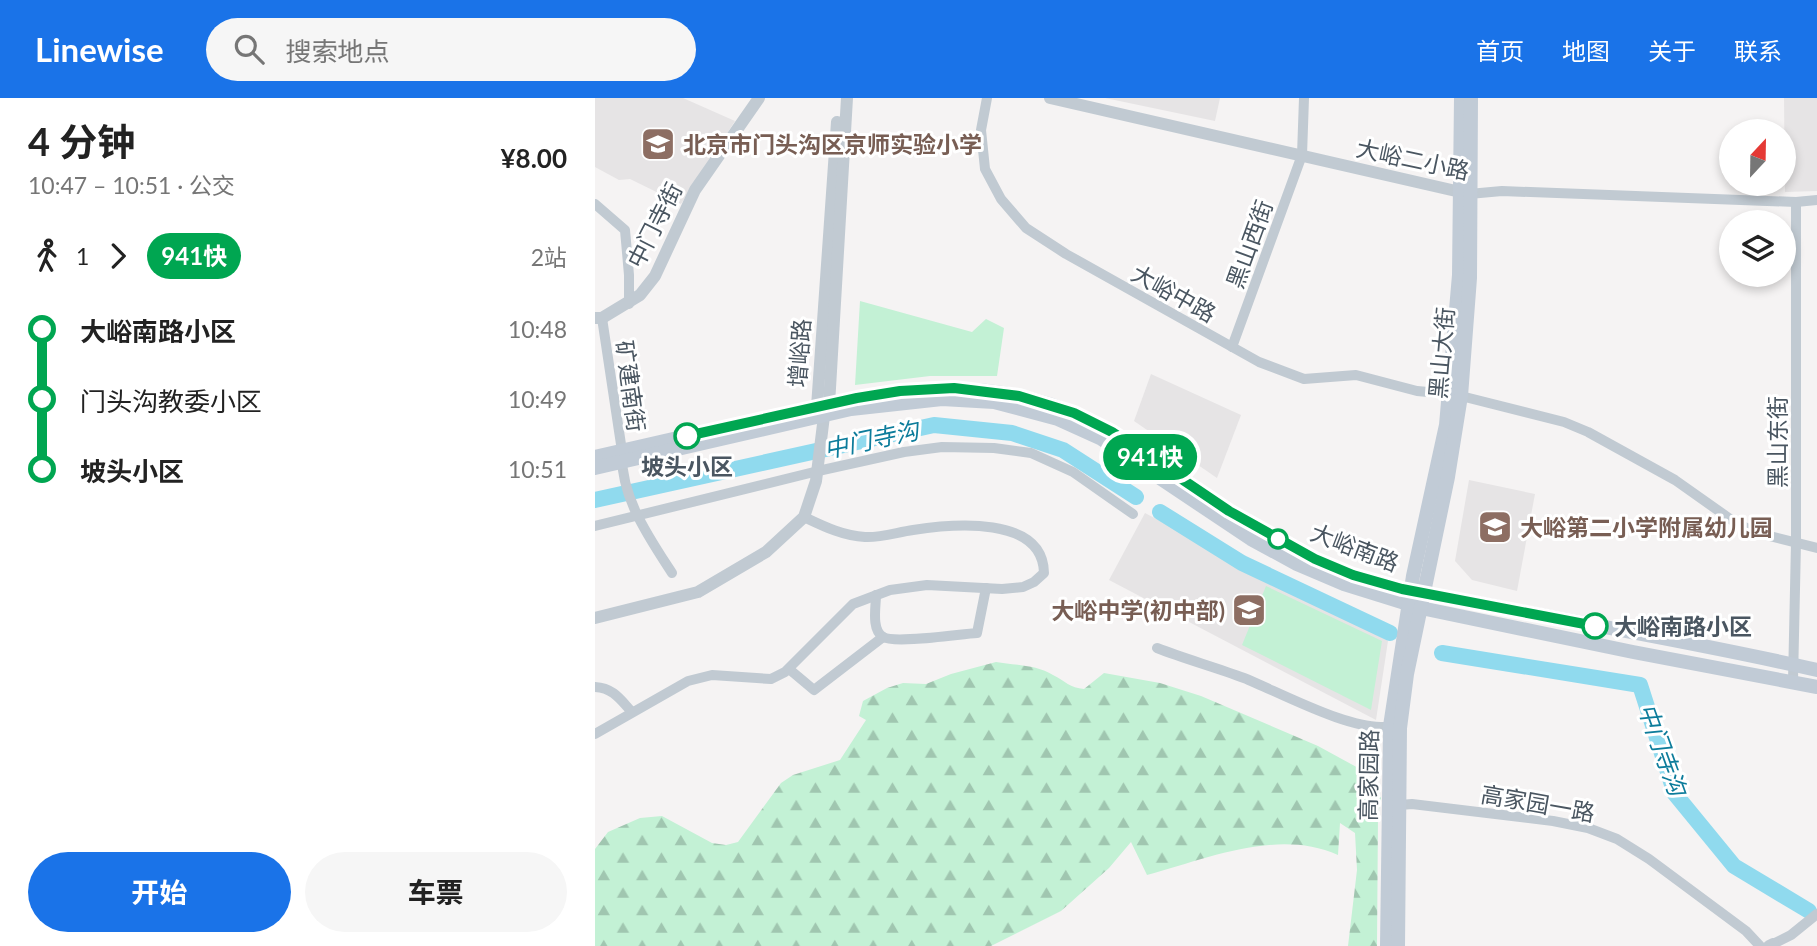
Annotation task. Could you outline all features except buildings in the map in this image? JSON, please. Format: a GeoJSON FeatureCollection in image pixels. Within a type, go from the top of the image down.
{"type":"FeatureCollection","features":[{"type":"Feature","properties":{"kind":"main road","name":"黑山大街"},"geometry":{"type":"LineString","coordinates":[[1461,98],[1464,193]]}},
{"type":"Feature","properties":{"kind":"main road","name":"黑山大街"},"geometry":{"type":"LineString","coordinates":[[1416,599],[1448,477],[1471,98]]}},
{"type":"Feature","properties":{"kind":"main road","name":"大峪南路"},"geometry":{"type":"LineString","coordinates":[[621,456],[823,409],[851,409],[941,399],[994,402],[1058,419],[1100,438],[1251,539],[1297,564],[1344,584],[1817,670]]}},
{"type":"Feature","properties":{"kind":"main road"},"geometry":{"type":"LineString","coordinates":[[595,457],[621,456]]}},
{"type":"Feature","properties":{"kind":"main road"},"geometry":{"type":"LineString","coordinates":[[595,468],[621,456]]}},
{"type":"Feature","properties":{"kind":"main road","name":"大峪南路"},"geometry":{"type":"LineString","coordinates":[[1416,599],[1633,652],[1817,687]]}},
{"type":"Feature","properties":{"kind":"main road","name":"高家园路"},"geometry":{"type":"LineString","coordinates":[[1387,946],[1390,726],[1416,599]]}},
{"type":"Feature","properties":{"kind":"main road","name":"高家园路"},"geometry":{"type":"LineString","coordinates":[[1398,946],[1400,728],[1416,599]]}},
{"type":"Feature","properties":{"kind":"street","name":"中门寺街"},"geometry":{"type":"LineString","coordinates":[[598,318],[629,304],[641,295],[655,276],[695,190],[759,98]]}},
{"type":"Feature","properties":{"kind":"street","name":"增峪路"},"geometry":{"type":"LineString","coordinates":[[823,409],[839,98]]}},
{"type":"Feature","properties":{"kind":"street","name":"增峪路"},"geometry":{"type":"LineString","coordinates":[[823,409],[847,98]]}},
{"type":"Feature","properties":{"kind":"street","name":"大峪中路"},"geometry":{"type":"LineString","coordinates":[[987,98],[981,130],[985,169],[1001,199],[1026,228],[1107,278],[1259,362],[1304,379],[1356,375],[1417,391],[1455,395],[1564,422],[1588,432],[1675,480],[1733,521],[1754,532],[1817,548]]}},
{"type":"Feature","properties":{"kind":"street","name":"大峪二小路"},"geometry":{"type":"LineString","coordinates":[[1049,98],[1464,193],[1502,191],[1796,202],[1817,200]]}},
{"type":"Feature","properties":{"kind":"street","name":"黑山西街"},"geometry":{"type":"LineString","coordinates":[[1232,347],[1303,155],[1304,98]]}},
{"type":"Feature","properties":{"kind":"street","name":"黑山东街"},"geometry":{"type":"LineString","coordinates":[[1793,681],[1796,544],[1796,202]]}},
{"type":"Feature","properties":{"kind":"street"},"geometry":{"type":"LineString","coordinates":[[595,204],[625,230],[629,304]]}},
{"type":"Feature","properties":{"kind":"street","name":"矿建南街"},"geometry":{"type":"LineString","coordinates":[[598,318],[625,480],[637,516],[672,573]]}},
{"type":"Feature","properties":{"kind":"street"},"geometry":{"type":"LineString","coordinates":[[595,618],[698,592],[767,552],[804,517],[818,465],[823,434],[823,409]]}},
{"type":"Feature","properties":{"kind":"street"},"geometry":{"type":"LineString","coordinates":[[595,526],[818,465],[942,447],[994,448],[1031,453],[1073,472],[1133,513]]}},
{"type":"Feature","properties":{"kind":"street"},"geometry":{"type":"LineString","coordinates":[[595,734],[631,711],[688,681],[712,675],[771,679],[789,670],[853,604],[876,595],[890,590],[927,585],[1023,587],[1044,573],[1039,552],[1021,535],[1007,528],[946,526],[867,538],[846,534],[804,517]]}},
{"type":"Feature","properties":{"kind":"street"},"geometry":{"type":"LineString","coordinates":[[789,670],[814,691],[883,638],[900,640],[977,633],[986,588]]}},
{"type":"Feature","properties":{"kind":"street"},"geometry":{"type":"LineString","coordinates":[[876,595],[875,619],[883,638]]}},
{"type":"Feature","properties":{"kind":"street"},"geometry":{"type":"LineString","coordinates":[[1157,648],[1241,677],[1347,722],[1377,729],[1390,726]]}},
{"type":"Feature","properties":{"kind":"street"},"geometry":{"type":"LineString","coordinates":[[595,687],[615,693],[631,711]]}},
{"type":"Feature","properties":{"kind":"street","name":"高家园一路"},"geometry":{"type":"LineString","coordinates":[[1400,805],[1412,804],[1553,821],[1588,828],[1617,839],[1649,859],[1767,945]]}},
{"type":"Feature","properties":{"kind":"street"},"geometry":{"type":"LineString","coordinates":[[1767,945],[1791,935],[1817,914]]}},
{"type":"Feature","properties":{"kind":"shaded area","name":"北京市门头沟区京师实验小学"},"geometry":{"type":"Polygon","coordinates":[[[595,98],[683,98],[735,121],[681,204],[630,179],[619,180],[595,167],[595,98]]]}},
{"type":"Feature","properties":{"kind":"shaded area"},"geometry":{"type":"Polygon","coordinates":[[[1105,98],[1220,98],[1215,121],[1105,98]]]}},
{"type":"Feature","properties":{"kind":"shaded area"},"geometry":{"type":"Polygon","coordinates":[[[1784,98],[1817,98],[1817,191],[1796,192],[1796,119],[1784,119],[1784,98]]]}},
{"type":"Feature","properties":{"kind":"shaded area"},"geometry":{"type":"Polygon","coordinates":[[[1151,374],[1241,415],[1217,478],[1134,421],[1151,374]]]}},
{"type":"Feature","properties":{"kind":"shaded area","name":"大峪第二小学附属幼儿园"},"geometry":{"type":"Polygon","coordinates":[[[1469,480],[1535,494],[1517,591],[1472,580],[1455,561],[1469,480]]]}},
{"type":"Feature","properties":{"kind":"shaded area","name":"大峪中学(初中部)"},"geometry":{"type":"Polygon","coordinates":[[[1145,513],[1388,641],[1376,720],[1109,580],[1145,513]]]}},
{"type":"Feature","properties":{"kind":"green space"},"geometry":{"type":"Polygon","coordinates":[[[860,301],[972,332],[986,319],[1004,328],[997,376],[930,376],[855,385],[860,301]]]}},
{"type":"Feature","properties":{"kind":"green space"},"geometry":{"type":"Polygon","coordinates":[[[1266,586],[1382,641],[1371,710],[1242,645],[1266,586]]]}},
{"type":"Feature","properties":{"kind":"green space"},"geometry":{"type":"Polygon","coordinates":[[[996,662],[1040,669],[1071,686],[1084,689],[1104,673],[1160,683],[1201,696],[1318,746],[1362,770],[1381,798],[1378,815],[1377,946],[1348,946],[1357,870],[1355,833],[1340,823],[1338,855],[1315,847],[1267,845],[1218,855],[1147,875],[1131,842],[1109,868],[1061,911],[991,946],[595,946],[595,849],[608,832],[640,818],[662,816],[712,843],[726,845],[738,842],[781,783],[793,775],[840,760],[866,720],[859,716],[863,701],[903,683],[926,684],[996,662]]]}},
{"type":"Feature","properties":{"kind":"waterway","name":"中门寺沟"},"geometry":{"type":"LineString","coordinates":[[595,500],[934,425],[1012,433],[1063,450],[1136,497]]}},
{"type":"Feature","properties":{"kind":"waterway","name":"中门寺沟"},"geometry":{"type":"LineString","coordinates":[[1160,512],[1242,563],[1390,633]]}},
{"type":"Feature","properties":{"kind":"waterway","name":"中门寺沟"},"geometry":{"type":"LineString","coordinates":[[1442,653],[1640,685],[1675,794],[1734,866],[1809,911]]}},
{"type":"Feature","properties":{"kind":"bus line","name":"941快"},"geometry":{"type":"LineString","coordinates":[[687,436],[900,391],[954,388],[1019,396],[1074,413],[1112,432],[1229,511],[1278,540],[1353,575],[1402,589],[1595,626]]}},
{"type":"Feature","properties":{"kind":"place","name":"北京市门头沟区京师实验小学"},"geometry":{"type":"Point","coordinates":[658,144]}},
{"type":"Feature","properties":{"kind":"place","name":"坡头小区"},"geometry":{"type":"Point","coordinates":[687,436]}},
{"type":"Feature","properties":{"kind":"place","name":"大峪第二小学附属幼儿园"},"geometry":{"type":"Point","coordinates":[1495,527]}},
{"type":"Feature","properties":{"kind":"place","name":"大峪中学(初中部)"},"geometry":{"type":"Point","coordinates":[1249,610]}},
{"type":"Feature","properties":{"kind":"place","name":"大峪南路小区"},"geometry":{"type":"Point","coordinates":[1595,626]}}]}
